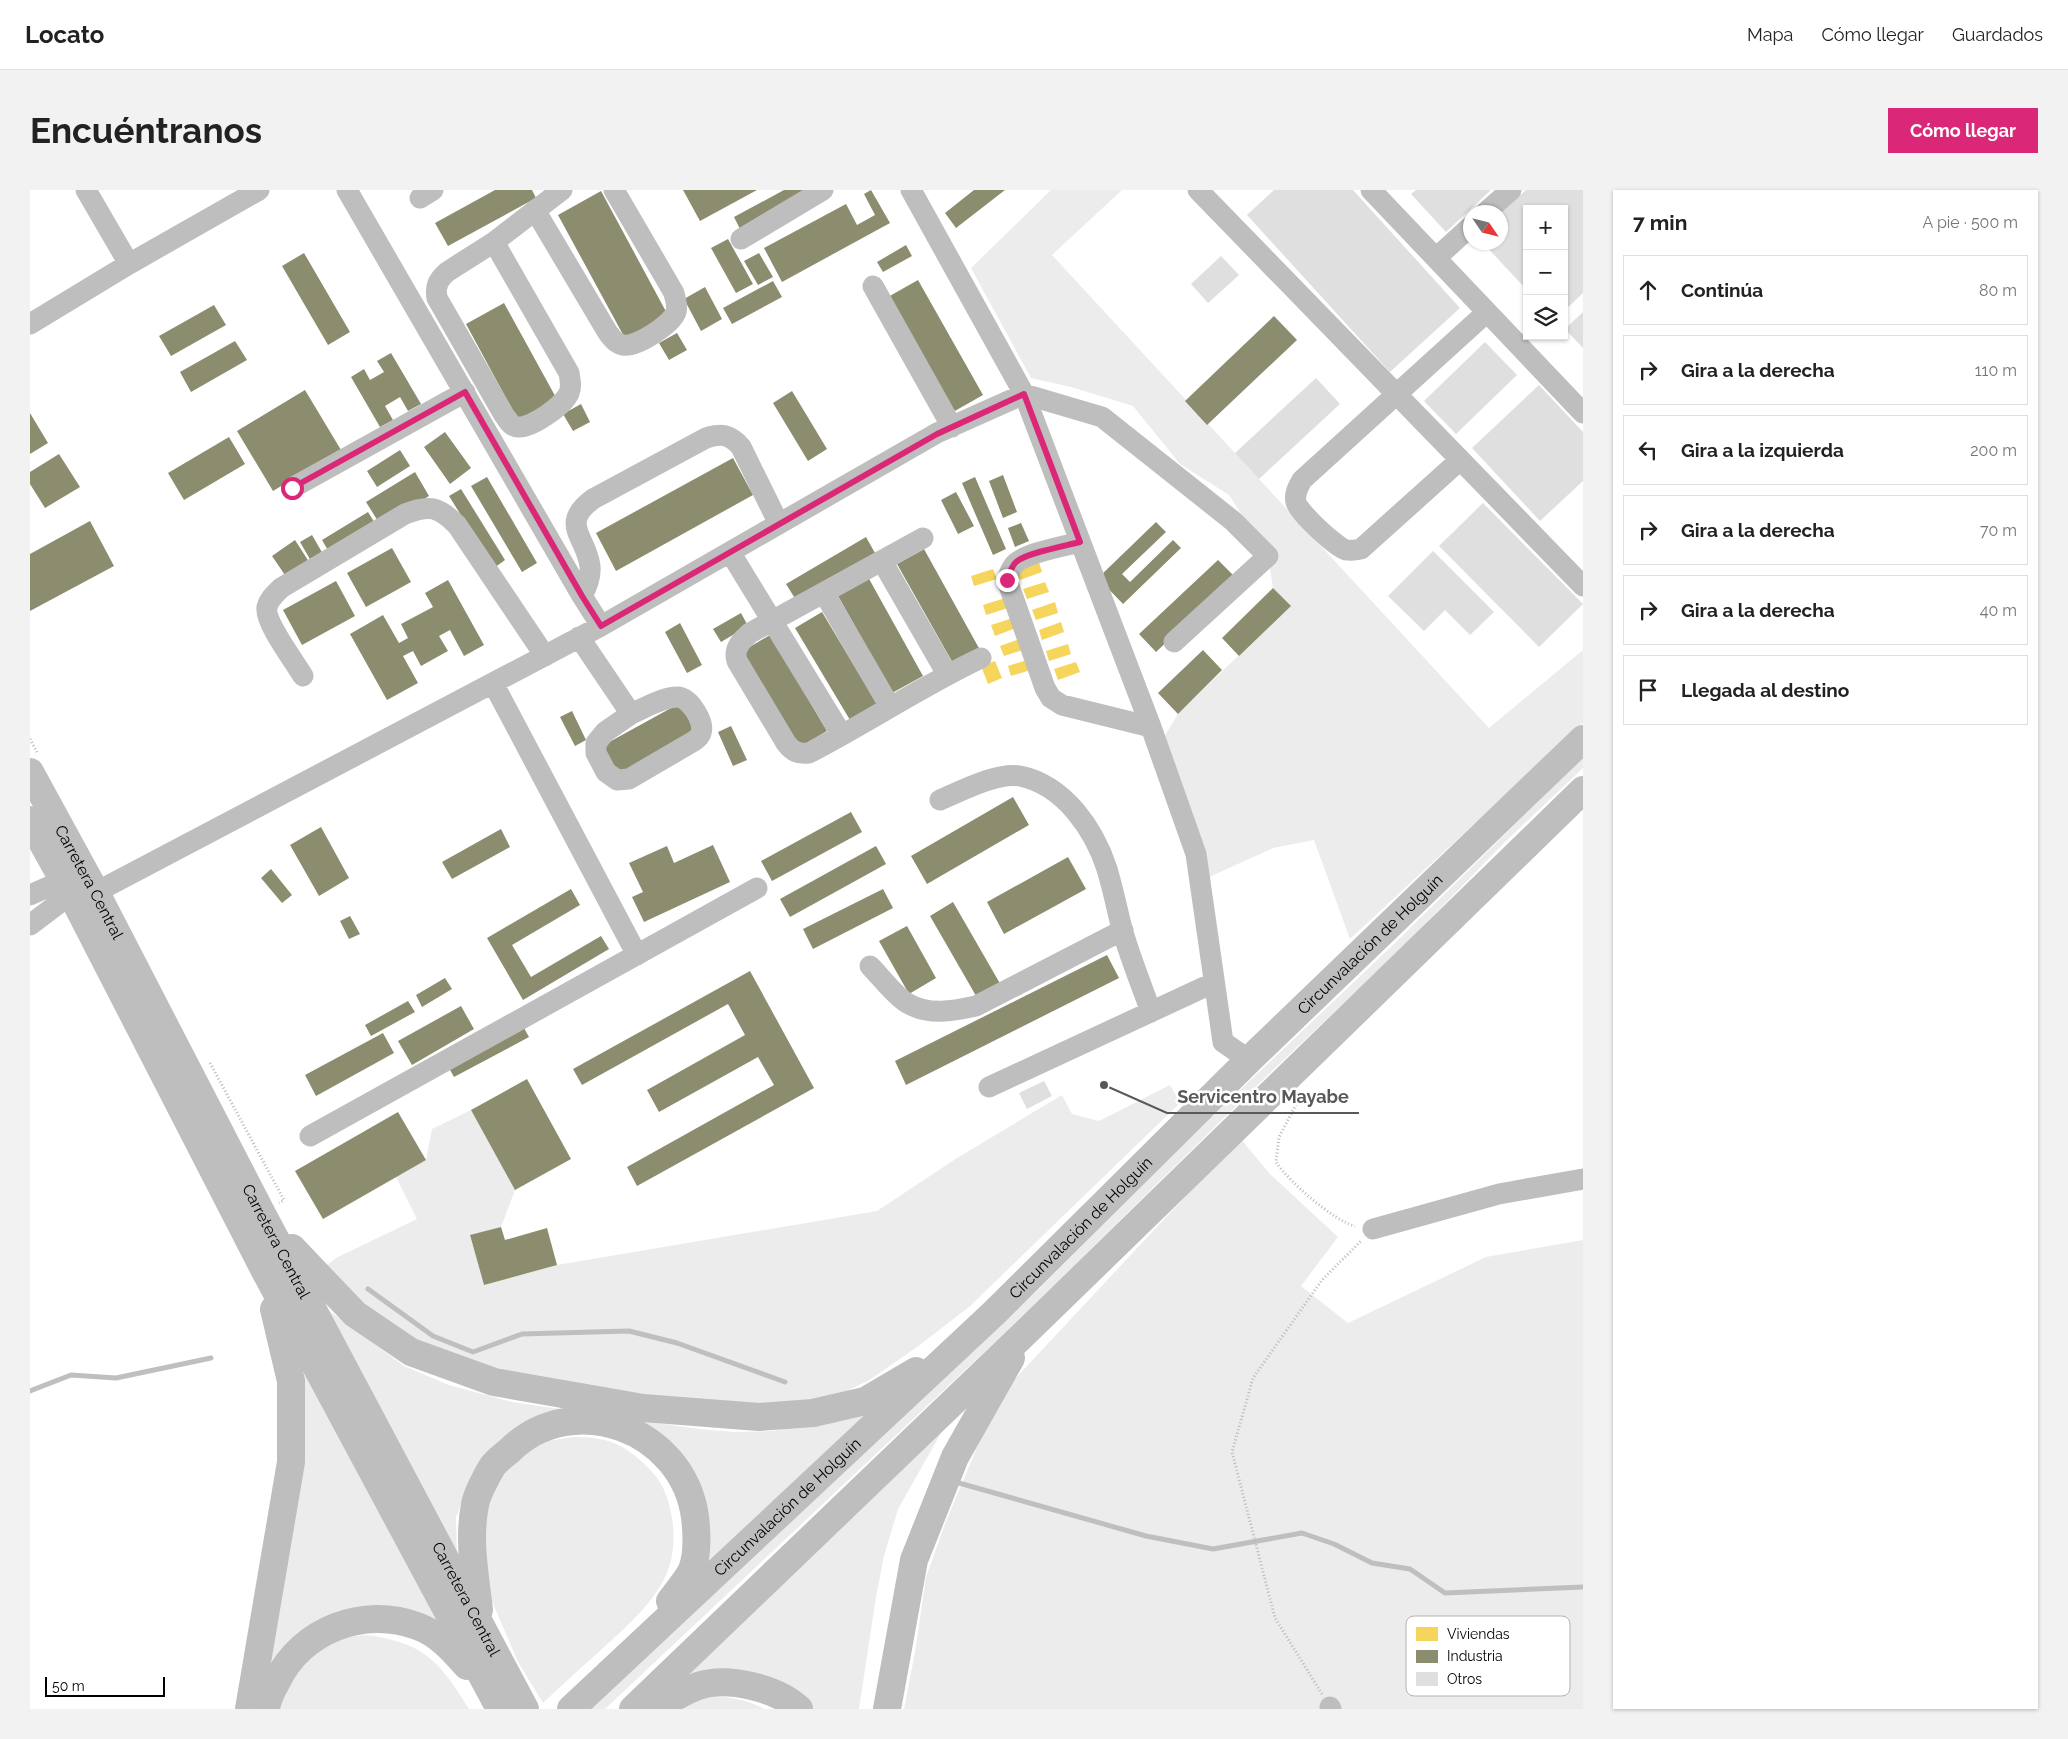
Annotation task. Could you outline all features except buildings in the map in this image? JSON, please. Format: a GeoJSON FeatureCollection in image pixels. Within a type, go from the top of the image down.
{"type":"FeatureCollection","features":[{"type":"Feature","properties":{"kind":"highway","name":"Circunvalación de Holguín"},"geometry":{"type":"LineString","coordinates":[[570,1709],[994,1313],[1248,1060],[1583,739]]}},
{"type":"Feature","properties":{"kind":"highway","name":"Carretera Central"},"geometry":{"type":"LineString","coordinates":[[30,772],[77,892],[265,1271],[497,1704]]}},
{"type":"Feature","properties":{"kind":"highway"},"geometry":{"type":"LineString","coordinates":[[633,1709],[1026,1332],[1583,790]]}},
{"type":"Feature","properties":{"kind":"highway","name":"Carretera Central"},"geometry":{"type":"LineString","coordinates":[[30,820],[77,892],[261,1212],[525,1709]]}},
{"type":"Feature","properties":{"kind":"highway"},"geometry":{"type":"LineString","coordinates":[[261,1212],[303,1262],[354,1314],[411,1352],[494,1382],[643,1408],[759,1417],[813,1413],[865,1401],[914,1372],[994,1313]]}},
{"type":"Feature","properties":{"kind":"highway"},"geometry":{"type":"LineString","coordinates":[[249,1709],[291,1462],[291,1381],[265,1271]]}},
{"type":"Feature","properties":{"kind":"highway"},"geometry":{"type":"LineString","coordinates":[[887,1709],[914,1560],[955,1457],[1026,1332]]}},
{"type":"Feature","properties":{"kind":"highway"},"geometry":{"type":"LineString","coordinates":[[481,1627],[471,1542],[475,1502],[492,1467],[521,1440],[557,1423],[591,1420],[625,1427],[655,1444],[679,1470],[693,1501],[698,1536],[692,1570],[672,1598],[595,1686]]}},
{"type":"Feature","properties":{"kind":"highway"},"geometry":{"type":"LineString","coordinates":[[266,1709],[267,1701],[284,1665],[313,1638],[349,1622],[383,1618],[417,1626],[447,1643],[497,1704]]}},
{"type":"Feature","properties":{"kind":"highway"},"geometry":{"type":"LineString","coordinates":[[653,1709],[699,1686],[733,1682],[767,1690],[799,1709]]}},
{"type":"Feature","properties":{"kind":"street"},"geometry":{"type":"LineString","coordinates":[[30,324],[129,264],[259,190]]}},
{"type":"Feature","properties":{"kind":"street"},"geometry":{"type":"LineString","coordinates":[[347,190],[601,626]]}},
{"type":"Feature","properties":{"kind":"street"},"geometry":{"type":"LineString","coordinates":[[494,242],[569,373],[571,383],[570,391],[560,406],[528,426],[518,427],[512,425],[504,415],[436,298],[436,290],[441,277],[494,242],[562,190]]}},
{"type":"Feature","properties":{"kind":"street"},"geometry":{"type":"LineString","coordinates":[[535,210],[608,334],[622,345],[631,346],[664,327],[671,321],[677,307],[674,293],[614,190]]}},
{"type":"Feature","properties":{"kind":"street"},"geometry":{"type":"LineString","coordinates":[[741,239],[823,190]]}},
{"type":"Feature","properties":{"kind":"street"},"geometry":{"type":"LineString","coordinates":[[911,190],[1024,394],[1151,727],[1196,854],[1223,1042],[1248,1060]]}},
{"type":"Feature","properties":{"kind":"street"},"geometry":{"type":"LineString","coordinates":[[1198,190],[1583,586]]}},
{"type":"Feature","properties":{"kind":"street"},"geometry":{"type":"LineString","coordinates":[[1371,190],[1583,413]]}},
{"type":"Feature","properties":{"kind":"street"},"geometry":{"type":"LineString","coordinates":[[1494,205],[1511,190]]}},
{"type":"Feature","properties":{"kind":"street"},"geometry":{"type":"LineString","coordinates":[[90,191],[129,264]]}},
{"type":"Feature","properties":{"kind":"street"},"geometry":{"type":"LineString","coordinates":[[1436,258],[1463,233]]}},
{"type":"Feature","properties":{"kind":"street"},"geometry":{"type":"LineString","coordinates":[[873,286],[952,427]]}},
{"type":"Feature","properties":{"kind":"street"},"geometry":{"type":"LineString","coordinates":[[1460,460],[1361,549],[1354,551],[1344,550],[1336,545],[1300,510],[1296,502],[1296,491],[1302,480],[1487,312]]}},
{"type":"Feature","properties":{"kind":"street"},"geometry":{"type":"LineString","coordinates":[[292,488],[465,392]]}},
{"type":"Feature","properties":{"kind":"street"},"geometry":{"type":"LineString","coordinates":[[30,925],[77,892],[224,826],[601,626],[952,427],[1024,394],[1102,417],[1232,521],[1268,556],[1174,642]]}},
{"type":"Feature","properties":{"kind":"street"},"geometry":{"type":"LineString","coordinates":[[582,596],[590,576],[590,567],[576,529],[578,512],[593,499],[706,438],[717,434],[726,435],[734,439],[741,448],[779,524]]}},
{"type":"Feature","properties":{"kind":"street"},"geometry":{"type":"LineString","coordinates":[[303,676],[271,622],[266,609],[270,598],[281,588],[405,514],[421,507],[434,508],[447,515],[457,526],[545,656]]}},
{"type":"Feature","properties":{"kind":"street"},"geometry":{"type":"LineString","coordinates":[[923,538],[750,633],[742,640],[735,655],[786,743],[792,750],[802,754],[842,735],[947,674],[981,658]]}},
{"type":"Feature","properties":{"kind":"street"},"geometry":{"type":"LineString","coordinates":[[1080,542],[1025,557],[1016,562],[1007,580],[1046,688],[1051,698],[1062,705],[1151,727]]}},
{"type":"Feature","properties":{"kind":"street"},"geometry":{"type":"LineString","coordinates":[[730,552],[842,735]]}},
{"type":"Feature","properties":{"kind":"street"},"geometry":{"type":"LineString","coordinates":[[882,561],[947,674]]}},
{"type":"Feature","properties":{"kind":"street"},"geometry":{"type":"LineString","coordinates":[[824,593],[890,707]]}},
{"type":"Feature","properties":{"kind":"street"},"geometry":{"type":"LineString","coordinates":[[579,637],[631,714]]}},
{"type":"Feature","properties":{"kind":"street"},"geometry":{"type":"LineString","coordinates":[[493,683],[637,955]]}},
{"type":"Feature","properties":{"kind":"street"},"geometry":{"type":"LineString","coordinates":[[680,697],[690,704],[701,722],[702,732],[694,741],[629,779],[617,780],[606,772],[596,753],[596,743],[605,732],[631,714],[668,698],[680,697]]}},
{"type":"Feature","properties":{"kind":"street"},"geometry":{"type":"LineString","coordinates":[[940,800],[996,778],[1019,776],[1047,786],[1066,801],[1088,827],[1106,868],[1123,930],[1150,1012]]}},
{"type":"Feature","properties":{"kind":"street"},"geometry":{"type":"LineString","coordinates":[[310,1136],[757,888]]}},
{"type":"Feature","properties":{"kind":"street"},"geometry":{"type":"LineString","coordinates":[[30,895],[77,892]]}},
{"type":"Feature","properties":{"kind":"street"},"geometry":{"type":"LineString","coordinates":[[870,966],[906,1003],[930,1012],[954,1011],[976,1006],[1123,930]]}},
{"type":"Feature","properties":{"kind":"street"},"geometry":{"type":"LineString","coordinates":[[989,1086],[1214,983]]}},
{"type":"Feature","properties":{"kind":"street"},"geometry":{"type":"LineString","coordinates":[[1373,1229],[1499,1194],[1583,1179]]}},
{"type":"Feature","properties":{"kind":"path"},"geometry":{"type":"LineString","coordinates":[[1306,1086],[1279,1136],[1276,1162],[1283,1174],[1341,1220],[1353,1226],[1373,1229]]}},
{"type":"Feature","properties":{"kind":"path"},"geometry":{"type":"LineString","coordinates":[[1330,1708],[1275,1618],[1232,1452],[1253,1378],[1322,1280],[1373,1229]]}},
{"type":"Feature","properties":{"kind":"shaded area"},"geometry":{"type":"Polygon","coordinates":[[[1051,190],[1122,190],[1052,255],[1489,728],[1583,650],[1583,723],[1350,939],[1314,840],[1273,848],[1205,879],[1159,745],[1178,714],[1290,606],[1273,588],[1268,556],[1229,495],[1180,464],[1133,406],[1071,387],[1031,378],[971,268],[1051,190]]]}},
{"type":"Feature","properties":{"kind":"shaded area"},"geometry":{"type":"Polygon","coordinates":[[[1583,757],[1583,768],[1504,843],[1396,954],[1274,1069],[1012,1326],[605,1709],[588,1709],[1034,1294],[1177,1150],[1395,943],[1583,757]]]}},
{"type":"Feature","properties":{"kind":"shaded area"},"geometry":{"type":"Polygon","coordinates":[[[1170,1085],[1180,1103],[969,1307],[917,1347],[868,1381],[831,1398],[800,1405],[680,1401],[592,1386],[552,1383],[415,1347],[323,1268],[336,1258],[417,1219],[396,1177],[426,1160],[432,1129],[471,1110],[515,1190],[501,1227],[470,1236],[484,1285],[557,1265],[877,1211],[957,1158],[1062,1095],[1072,1114],[1099,1121],[1170,1085]]]}},
{"type":"Feature","properties":{"kind":"shaded area"},"geometry":{"type":"Polygon","coordinates":[[[1240,1138],[1270,1174],[1338,1237],[1301,1286],[1348,1323],[1486,1257],[1583,1240],[1583,1709],[904,1709],[926,1577],[945,1524],[980,1440],[1012,1382],[1240,1138]]]}},
{"type":"Feature","properties":{"kind":"shaded area"},"geometry":{"type":"Polygon","coordinates":[[[320,1304],[404,1366],[449,1385],[512,1402],[699,1429],[734,1432],[771,1431],[813,1424],[884,1400],[690,1586],[693,1570],[680,1469],[585,1416],[469,1486],[456,1517],[457,1557],[320,1304]]]}},
{"type":"Feature","properties":{"kind":"shaded area"},"geometry":{"type":"Polygon","coordinates":[[[279,1322],[438,1622],[373,1614],[254,1688],[283,1517],[279,1322]]]}},
{"type":"Feature","properties":{"kind":"shaded area"},"geometry":{"type":"Polygon","coordinates":[[[945,1426],[898,1509],[884,1556],[876,1597],[859,1709],[802,1709],[665,1684],[945,1426]]]}},
{"type":"Feature","properties":{"kind":"shaded area"},"geometry":{"type":"Polygon","coordinates":[[[574,1437],[598,1439],[618,1445],[636,1456],[653,1473],[666,1494],[674,1539],[671,1561],[666,1575],[646,1606],[543,1703],[518,1662],[485,1585],[484,1502],[514,1459],[547,1441],[574,1437]]]}},
{"type":"Feature","properties":{"kind":"shaded area"},"geometry":{"type":"Polygon","coordinates":[[[366,1635],[403,1643],[417,1649],[449,1678],[469,1709],[271,1709],[274,1696],[318,1647],[348,1637],[366,1635]]]}},
{"type":"Feature","properties":{"kind":"shaded area"},"geometry":{"type":"Polygon","coordinates":[[[711,1696],[738,1699],[764,1709],[658,1709],[711,1696]]]}},
{"type":"Feature","properties":{"kind":"waterway"},"geometry":{"type":"LineString","coordinates":[[368,1289],[433,1336],[473,1352],[522,1334],[629,1331],[677,1343],[785,1382]]}},
{"type":"Feature","properties":{"kind":"waterway"},"geometry":{"type":"LineString","coordinates":[[30,1391],[71,1375],[116,1378],[211,1358]]}},
{"type":"Feature","properties":{"kind":"waterway"},"geometry":{"type":"LineString","coordinates":[[959,1483],[1146,1536],[1213,1549],[1302,1533],[1334,1544],[1372,1563],[1410,1569],[1445,1593],[1583,1587]]}},
{"type":"Feature","properties":{"kind":"place","name":"Servicentro Mayabe"},"geometry":{"type":"Point","coordinates":[1104,1085]}},
{"type":"Feature","properties":{"kind":"route"},"geometry":{"type":"LineString","coordinates":[[292,488],[465,392],[601,626],[937,434],[1024,394],[1080,542],[1025,557],[1016,562],[1007,580]]}}]}
